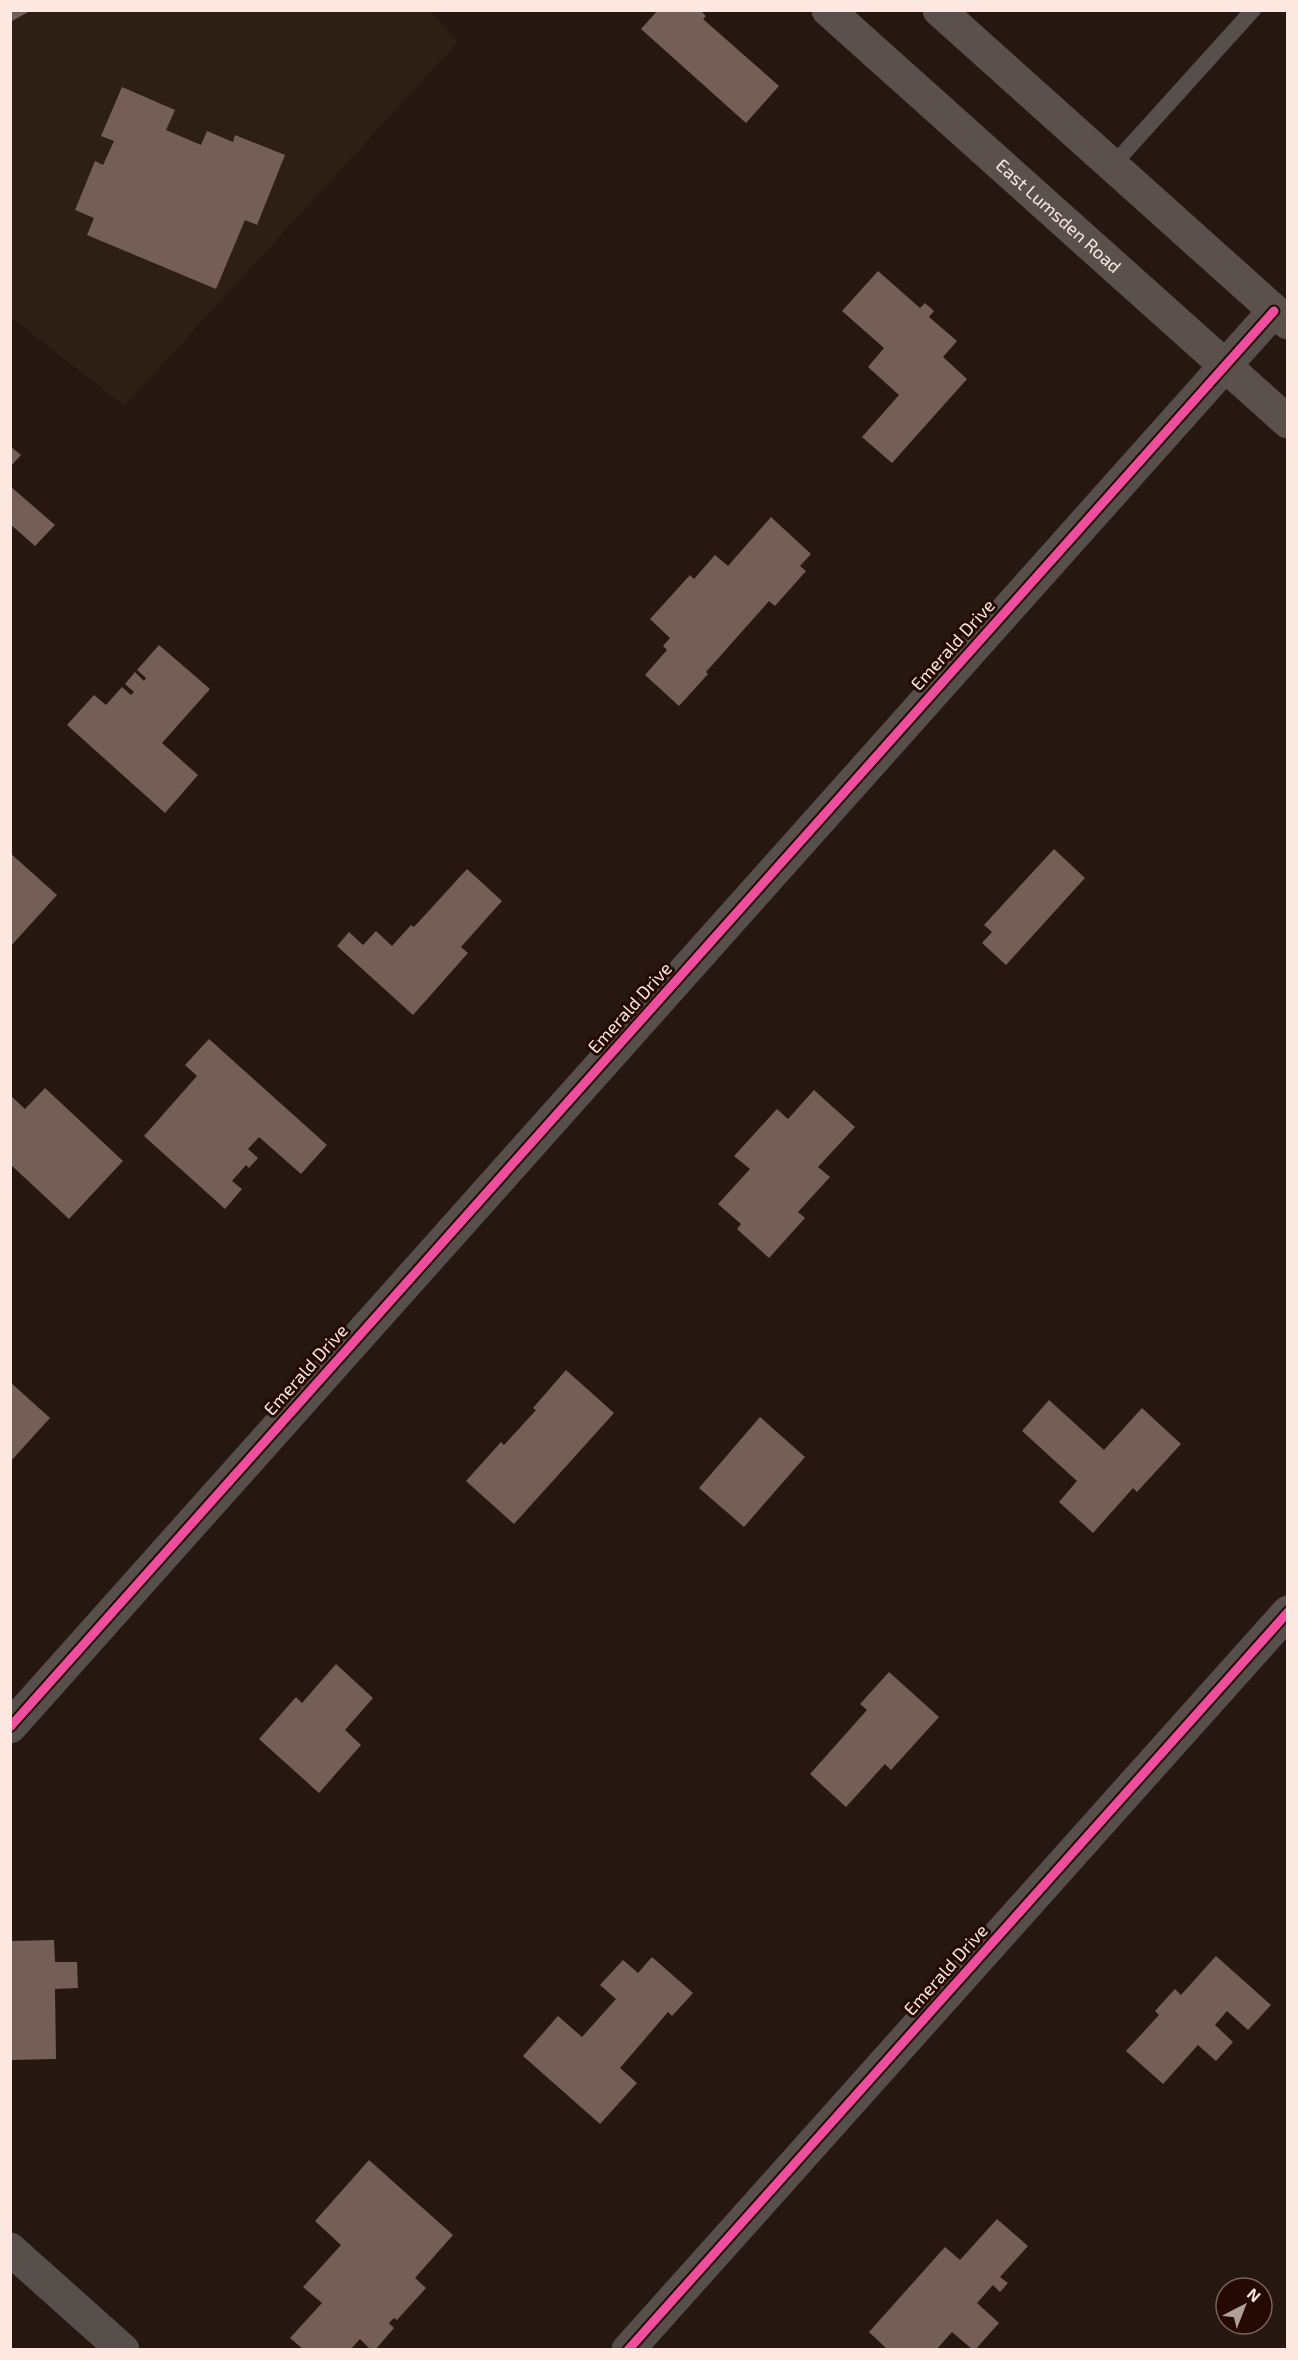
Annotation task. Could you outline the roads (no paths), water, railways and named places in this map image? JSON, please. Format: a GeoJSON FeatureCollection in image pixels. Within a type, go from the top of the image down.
{"type":"FeatureCollection","features":[{"type":"Feature","properties":{"kind":"main road","name":"East Lumsden Road"},"geometry":{"type":"LineString","coordinates":[[828,10],[1287,422]]}},
{"type":"Feature","properties":{"kind":"main road"},"geometry":{"type":"LineString","coordinates":[[939,10],[1281,317]]}},
{"type":"Feature","properties":{"kind":"street","name":"Emerald Drive"},"geometry":{"type":"LineString","coordinates":[[10,1727],[1224,365],[1281,317]]}},
{"type":"Feature","properties":{"kind":"street","name":"Emerald Drive"},"geometry":{"type":"LineString","coordinates":[[628,2349],[1287,1612]]}},
{"type":"Feature","properties":{"kind":"street"},"geometry":{"type":"LineString","coordinates":[[10,2249],[123,2349]]}},
{"type":"Feature","properties":{"kind":"lane"},"geometry":{"type":"LineString","coordinates":[[1112,166],[1253,10]]}}]}
